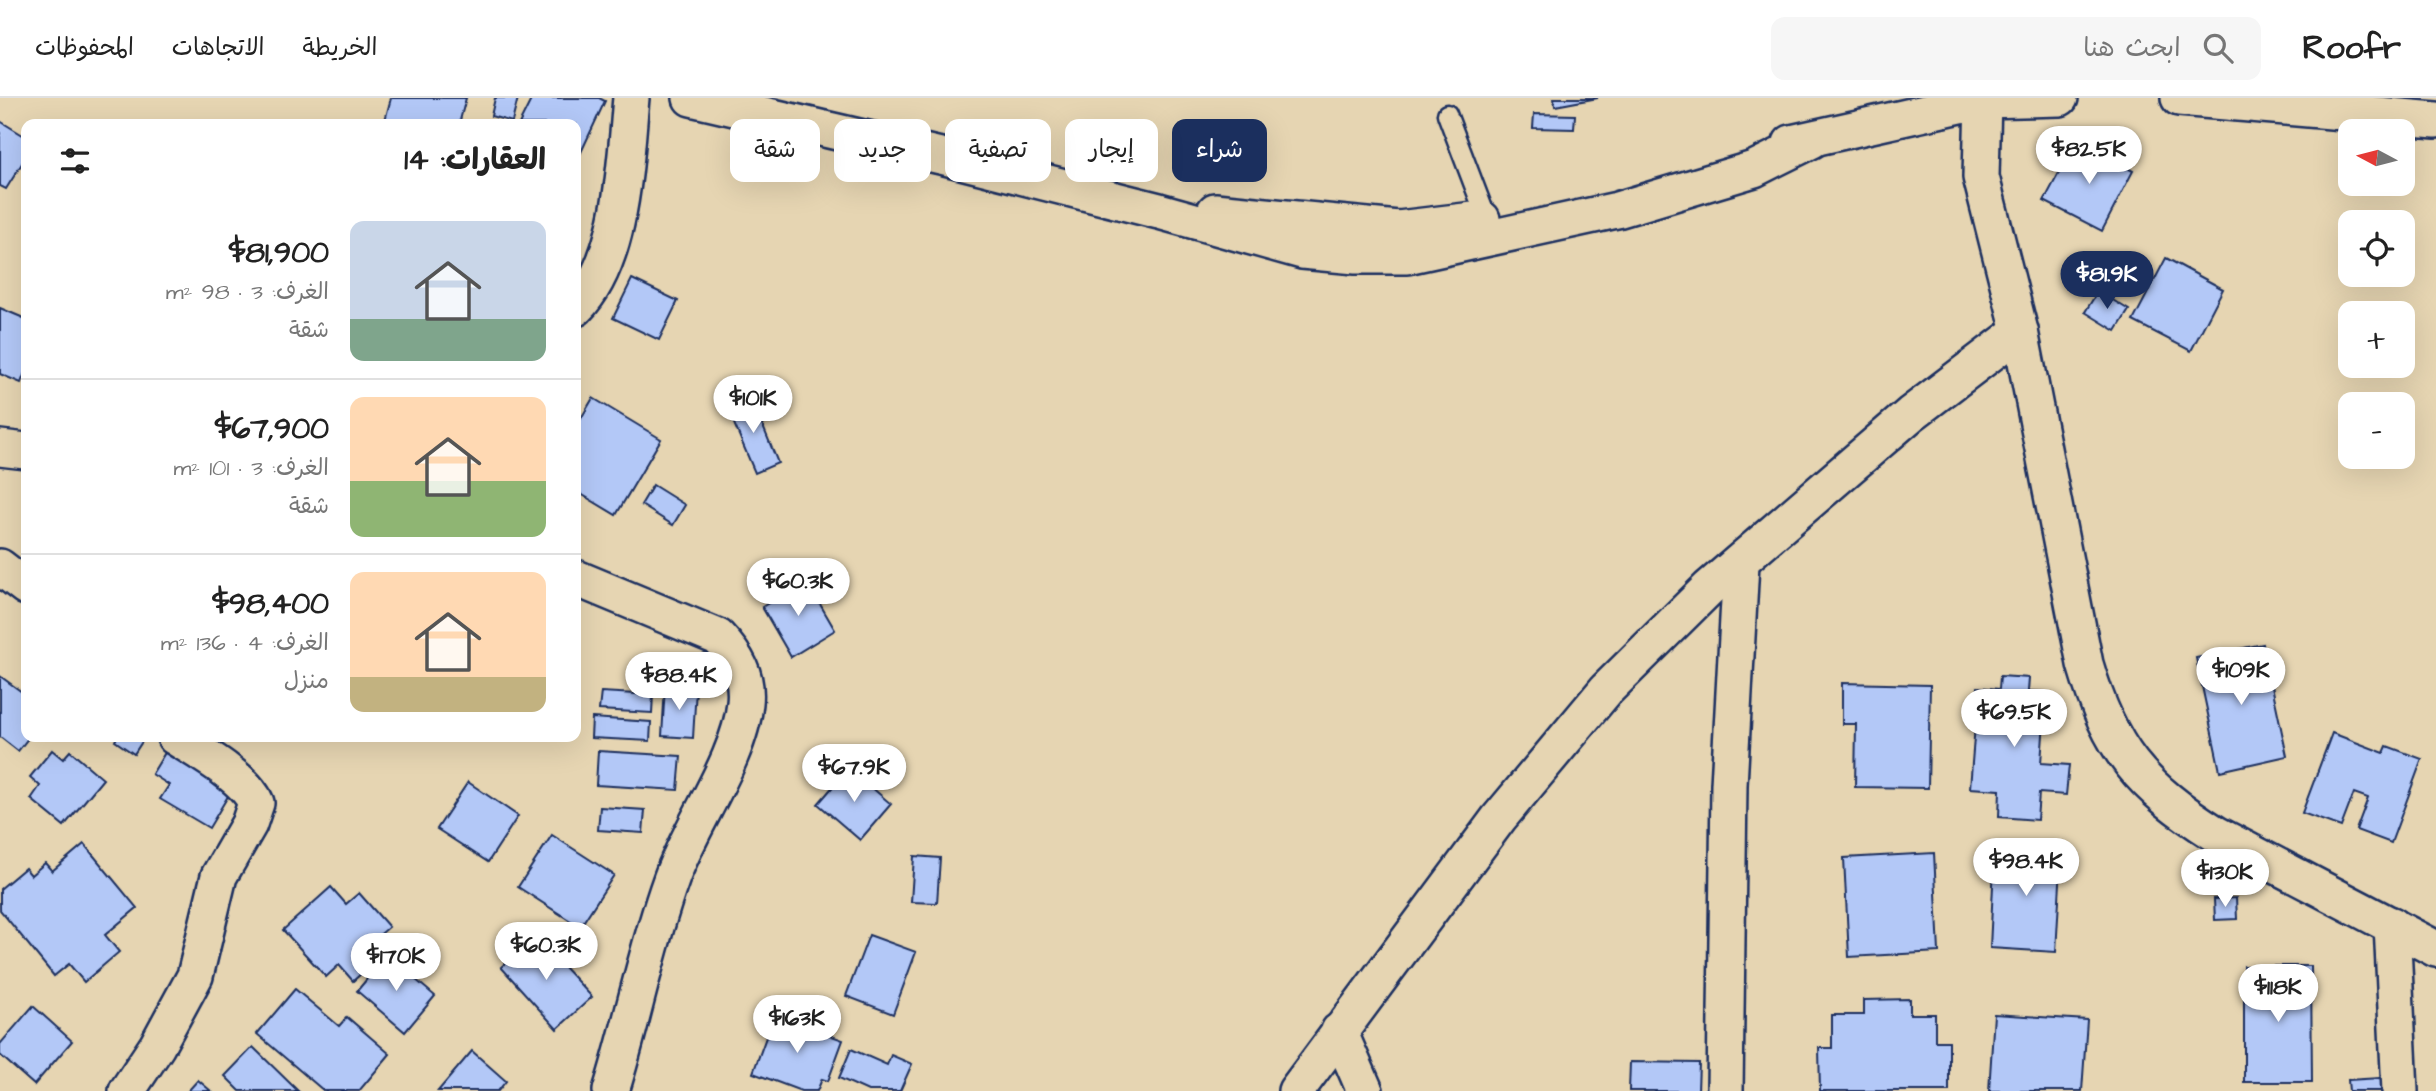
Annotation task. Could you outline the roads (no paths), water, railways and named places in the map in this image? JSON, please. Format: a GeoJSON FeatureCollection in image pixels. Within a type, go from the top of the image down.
{"type":"FeatureCollection","features":[{"type":"Feature","properties":{"kind":"street"},"geometry":{"type":"LineString","coordinates":[[581,300],[604,266],[623,186],[631,98]]}},
{"type":"Feature","properties":{"kind":"street"},"geometry":{"type":"LineString","coordinates":[[691,98],[1159,211],[1228,211],[1398,229],[1490,228],[1565,202],[1740,150],[1812,140],[1983,99],[2060,98]]}},
{"type":"Feature","properties":{"kind":"street"},"geometry":{"type":"LineString","coordinates":[[2179,98],[2235,99],[2436,120]]}},
{"type":"Feature","properties":{"kind":"street"},"geometry":{"type":"LineString","coordinates":[[1983,99],[1981,177],[2020,331],[2085,664],[2099,711],[2119,746],[2148,785],[2183,813],[2216,834],[2436,949]]}},
{"type":"Feature","properties":{"kind":"street"},"geometry":{"type":"LineString","coordinates":[[1296,1091],[1538,768],[1606,690],[1676,618],[1911,414],[2020,331]]}},
{"type":"Feature","properties":{"kind":"street"},"geometry":{"type":"LineString","coordinates":[[0,448],[21,450]]}},
{"type":"Feature","properties":{"kind":"street"},"geometry":{"type":"LineString","coordinates":[[1726,1091],[1729,785],[1741,563]]}},
{"type":"Feature","properties":{"kind":"street"},"geometry":{"type":"LineString","coordinates":[[0,567],[21,583]]}},
{"type":"Feature","properties":{"kind":"street"},"geometry":{"type":"LineString","coordinates":[[581,580],[718,637],[732,652],[743,672],[746,703],[732,751],[684,846],[670,882],[611,1091]]}},
{"type":"Feature","properties":{"kind":"street"},"geometry":{"type":"LineString","coordinates":[[127,1091],[157,1046],[195,976],[219,876],[249,824],[256,803],[252,793],[241,782],[182,742]]}},
{"type":"Feature","properties":{"kind":"street"},"geometry":{"type":"LineString","coordinates":[[2392,925],[2400,1091]]}},
{"type":"Feature","properties":{"kind":"street"},"geometry":{"type":"LineString","coordinates":[[1339,1031],[1365,1091]]}},
{"type":"Feature","properties":{"kind":"lane"},"geometry":{"type":"LineString","coordinates":[[1447,114],[1490,228]]}}]}
